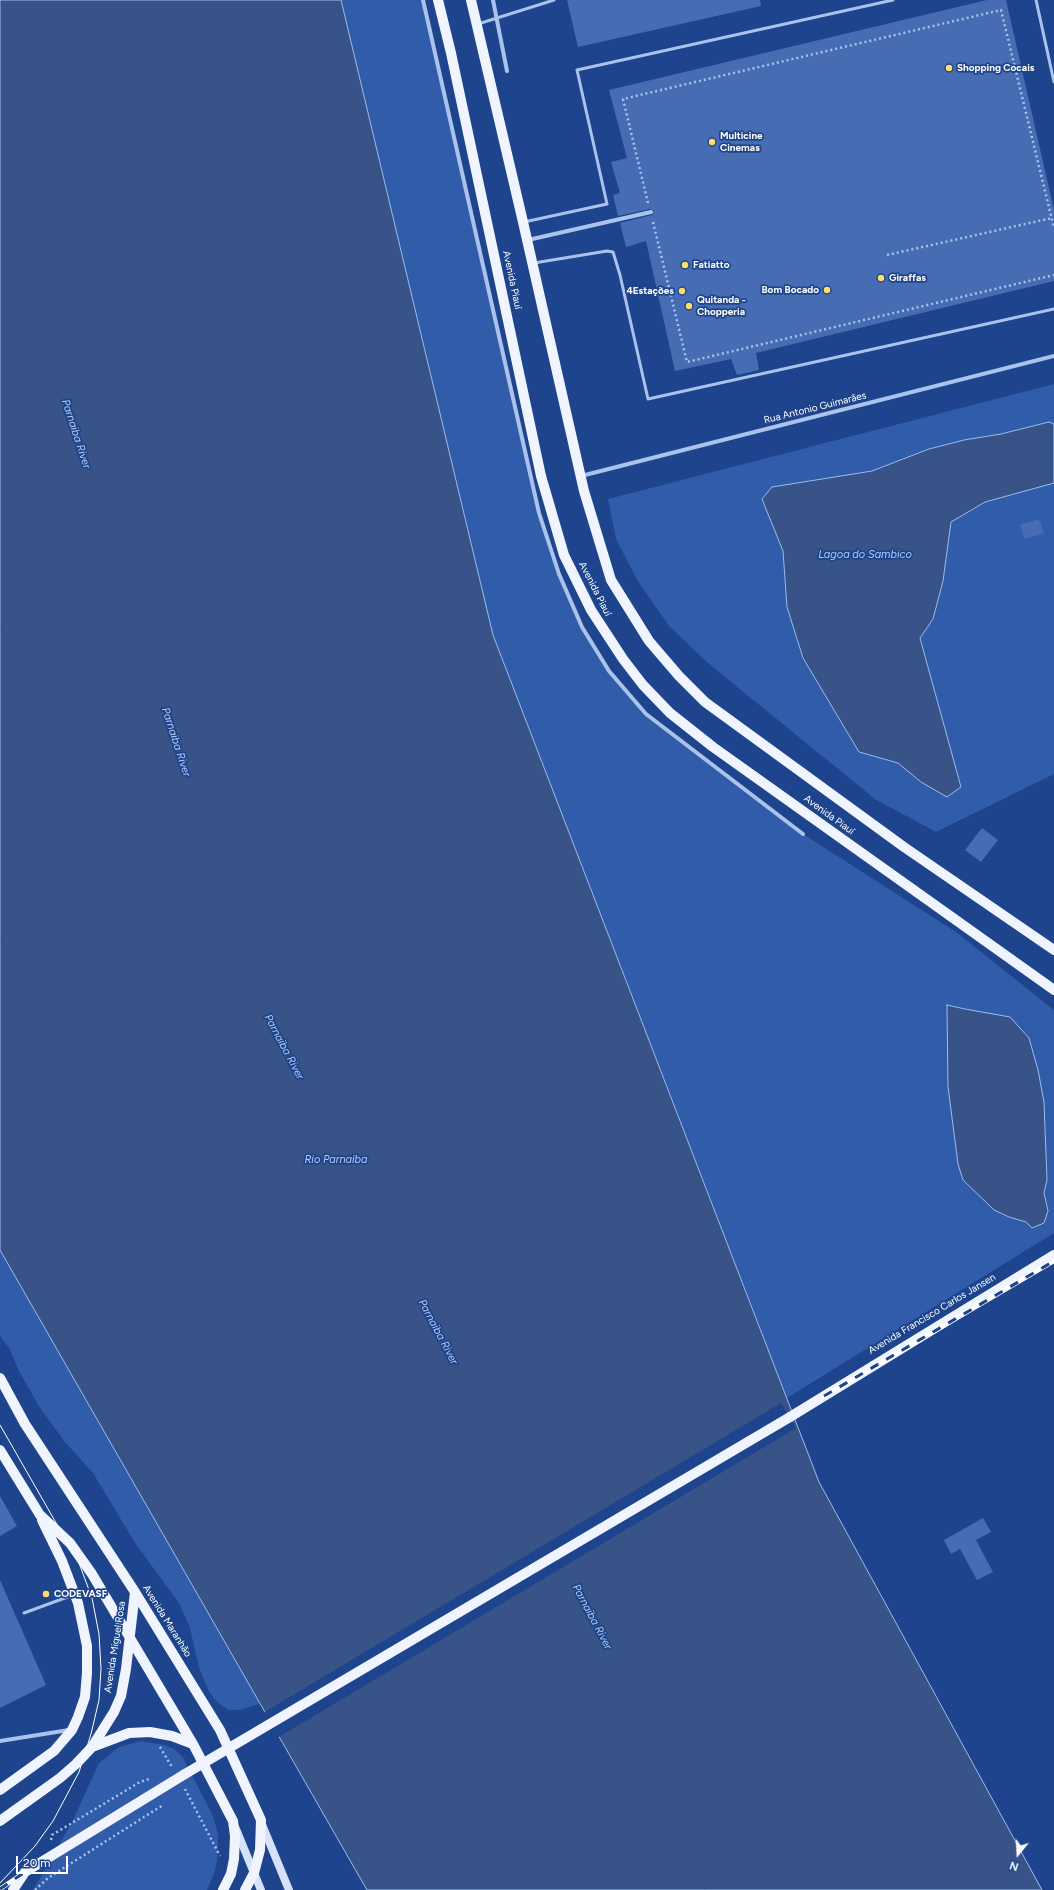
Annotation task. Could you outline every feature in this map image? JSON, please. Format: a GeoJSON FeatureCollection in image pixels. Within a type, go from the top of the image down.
{"type":"FeatureCollection","features":[{"type":"Feature","properties":{"kind":"main road","name":"Avenida Piauí"},"geometry":{"type":"LineString","coordinates":[[438,0],[451,53],[541,476],[564,554],[590,610],[623,659],[643,685],[670,714],[764,784],[1052,989]]}},
{"type":"Feature","properties":{"kind":"main road","name":"Avenida Piauí"},"geometry":{"type":"LineString","coordinates":[[470,0],[524,222],[581,476],[611,580],[649,642],[678,676],[705,702],[878,829],[1054,950]]}},
{"type":"Feature","properties":{"kind":"main road","name":"Avenida Francisco Carlos Jansen"},"geometry":{"type":"LineString","coordinates":[[13,1890],[25,1872],[186,1780],[790,1417],[850,1378],[1054,1255]]}},
{"type":"Feature","properties":{"kind":"main road","name":"Avenida Maranhão"},"geometry":{"type":"LineString","coordinates":[[0,1378],[25,1424],[135,1592],[220,1730],[261,1820],[288,1890]]}},
{"type":"Feature","properties":{"kind":"main road"},"geometry":{"type":"LineString","coordinates":[[0,1450],[40,1515],[62,1561],[78,1603],[87,1646],[85,1697],[72,1730],[54,1751],[0,1790]]}},
{"type":"Feature","properties":{"kind":"main road"},"geometry":{"type":"LineString","coordinates":[[40,1515],[70,1543],[92,1574],[193,1744],[233,1821],[261,1890]]}},
{"type":"Feature","properties":{"kind":"main road","name":"Avenida Miguel Rosa"},"geometry":{"type":"LineString","coordinates":[[0,1821],[60,1778],[76,1764],[92,1747],[114,1712],[121,1696],[130,1639],[135,1592]]}},
{"type":"Feature","properties":{"kind":"main road","name":"Avenida Miguel Rosa"},"geometry":{"type":"LineString","coordinates":[[92,1747],[130,1733],[150,1732],[172,1736],[193,1744]]}},
{"type":"Feature","properties":{"kind":"main road"},"geometry":{"type":"LineString","coordinates":[[245,1890],[254,1873],[260,1850],[261,1820]]}},
{"type":"Feature","properties":{"kind":"main road"},"geometry":{"type":"LineString","coordinates":[[223,1890],[231,1874],[234,1859],[235,1836],[233,1821]]}},
{"type":"Feature","properties":{"kind":"street"},"geometry":{"type":"LineString","coordinates":[[423,0],[539,513],[559,574],[582,627],[609,671],[646,714],[803,834]]}},
{"type":"Feature","properties":{"kind":"street"},"geometry":{"type":"LineString","coordinates":[[493,0],[508,71]]}},
{"type":"Feature","properties":{"kind":"street"},"geometry":{"type":"LineString","coordinates":[[528,240],[651,212]]}},
{"type":"Feature","properties":{"kind":"street","name":"Rua Antonio Guimarães"},"geometry":{"type":"LineString","coordinates":[[581,476],[1054,356]]}},
{"type":"Feature","properties":{"kind":"street"},"geometry":{"type":"LineString","coordinates":[[0,1741],[72,1730]]}},
{"type":"Feature","properties":{"kind":"lane"},"geometry":{"type":"LineString","coordinates":[[476,25],[554,0]]}},
{"type":"Feature","properties":{"kind":"lane"},"geometry":{"type":"LineString","coordinates":[[524,222],[607,204],[576,70],[892,0]]}},
{"type":"Feature","properties":{"kind":"lane"},"geometry":{"type":"LineString","coordinates":[[1036,0],[1054,82]]}},
{"type":"Feature","properties":{"kind":"lane"},"geometry":{"type":"LineString","coordinates":[[533,264],[607,251],[613,252],[620,275],[648,399],[1054,309]]}},
{"type":"Feature","properties":{"kind":"lane"},"geometry":{"type":"LineString","coordinates":[[24,1613],[75,1594]]}},
{"type":"Feature","properties":{"kind":"path"},"geometry":{"type":"LineString","coordinates":[[1054,228],[1001,10],[623,99],[687,362],[1054,275]]}},
{"type":"Feature","properties":{"kind":"path"},"geometry":{"type":"LineString","coordinates":[[887,255],[1052,218]]}},
{"type":"Feature","properties":{"kind":"path"},"geometry":{"type":"LineString","coordinates":[[158,1744],[174,1770]]}},
{"type":"Feature","properties":{"kind":"path"},"geometry":{"type":"LineString","coordinates":[[178,1792],[184,1787],[186,1780]]}},
{"type":"Feature","properties":{"kind":"path"},"geometry":{"type":"LineString","coordinates":[[184,1787],[222,1862]]}},
{"type":"Feature","properties":{"kind":"path"},"geometry":{"type":"LineString","coordinates":[[35,1890],[48,1878],[155,1812],[166,1802]]}},
{"type":"Feature","properties":{"kind":"shaded area"},"geometry":{"type":"Polygon","coordinates":[[[341,0],[423,0],[539,513],[559,574],[582,627],[609,671],[646,714],[803,834],[956,932],[1054,1010],[1054,1233],[787,1398],[493,635],[341,0]]]}},
{"type":"Feature","properties":{"kind":"shaded area"},"geometry":{"type":"Polygon","coordinates":[[[1054,384],[1054,424],[1049,422],[1001,434],[964,440],[929,449],[872,471],[829,479],[762,499],[783,551],[787,607],[803,658],[859,752],[898,763],[921,782],[961,787],[920,638],[933,619],[943,581],[951,522],[985,502],[1054,483],[1054,774],[936,832],[875,799],[709,664],[669,626],[637,580],[616,539],[608,499],[1054,384]]]}},
{"type":"Feature","properties":{"kind":"shaded area"},"geometry":{"type":"Polygon","coordinates":[[[0,1231],[264,1702],[240,1710],[229,1710],[218,1703],[209,1692],[199,1668],[190,1628],[179,1603],[135,1543],[93,1473],[65,1442],[40,1408],[20,1373],[9,1348],[0,1336],[0,1231]]]}},
{"type":"Feature","properties":{"kind":"shaded area"},"geometry":{"type":"Polygon","coordinates":[[[141,1741],[164,1745],[174,1749],[182,1756],[212,1814],[218,1833],[218,1854],[215,1871],[207,1890],[33,1890],[72,1822],[99,1763],[119,1747],[141,1741]]]}},
{"type":"Feature","properties":{"kind":"water","name":"Rio Parnaíba"},"geometry":{"type":"Polygon","coordinates":[[[0,0],[341,0],[493,635],[819,1482],[1042,1890],[367,1890],[0,1250],[0,0]]]}},
{"type":"Feature","properties":{"kind":"water","name":"Lagoa do Sambico"},"geometry":{"type":"Polygon","coordinates":[[[1049,422],[1054,424],[1054,483],[985,502],[951,522],[943,581],[933,619],[920,638],[961,787],[947,797],[921,782],[898,763],[859,752],[803,658],[787,607],[783,551],[762,499],[772,487],[872,471],[929,449],[1049,422]]]}},
{"type":"Feature","properties":{"kind":"water"},"geometry":{"type":"Polygon","coordinates":[[[947,1005],[1010,1017],[1029,1038],[1038,1070],[1044,1102],[1047,1180],[1044,1193],[1048,1211],[1044,1223],[1032,1228],[1026,1222],[1009,1217],[994,1210],[963,1180],[958,1164],[948,1087],[947,1005]]]}},
{"type":"Feature","properties":{"kind":"pier"},"geometry":{"type":"Polygon","coordinates":[[[781,1403],[796,1428],[277,1738],[263,1713],[781,1403]]]}},
{"type":"Feature","properties":{"kind":"building"},"geometry":{"type":"Polygon","coordinates":[[[567,0],[760,0],[761,6],[578,47],[567,0]]]}},
{"type":"Feature","properties":{"kind":"building"},"geometry":{"type":"Polygon","coordinates":[[[987,0],[1006,0],[1054,210],[1054,281],[756,353],[759,370],[737,375],[731,359],[675,371],[646,241],[626,247],[620,223],[652,215],[654,211],[650,209],[618,216],[613,195],[620,193],[611,162],[627,158],[609,90],[987,0]]]}},
{"type":"Feature","properties":{"kind":"building"},"geometry":{"type":"Polygon","coordinates":[[[1039,519],[1044,533],[1025,539],[1020,525],[1039,519]]]}},
{"type":"Feature","properties":{"kind":"building"},"geometry":{"type":"Polygon","coordinates":[[[982,828],[998,840],[981,862],[965,850],[982,828]]]}},
{"type":"Feature","properties":{"kind":"building"},"geometry":{"type":"Polygon","coordinates":[[[0,1496],[17,1526],[0,1536],[0,1496]]]}},
{"type":"Feature","properties":{"kind":"building"},"geometry":{"type":"Polygon","coordinates":[[[983,1518],[991,1532],[976,1540],[993,1572],[977,1580],[960,1549],[951,1554],[944,1540],[983,1518]]]}},
{"type":"Feature","properties":{"kind":"building"},"geometry":{"type":"Polygon","coordinates":[[[0,1580],[46,1685],[0,1708],[0,1580]]]}},
{"type":"Feature","properties":{"kind":"tram line"},"geometry":{"type":"LineString","coordinates":[[0,1425],[79,1563],[92,1598],[99,1634],[101,1669],[99,1700],[91,1734],[79,1772],[53,1821],[35,1846],[0,1883]]}},
{"type":"Feature","properties":{"kind":"railway"},"geometry":{"type":"LineString","coordinates":[[824,1396],[1054,1261]]}},
{"type":"Feature","properties":{"kind":"railway"},"geometry":{"type":"LineString","coordinates":[[0,1889],[25,1872]]}},
{"type":"Feature","properties":{"kind":"place","name":"Shopping Cocais"},"geometry":{"type":"Point","coordinates":[949,68]}},
{"type":"Feature","properties":{"kind":"place","name":"Multicine Cinemas"},"geometry":{"type":"Point","coordinates":[712,142]}},
{"type":"Feature","properties":{"kind":"place","name":"Fatiatto"},"geometry":{"type":"Point","coordinates":[685,265]}},
{"type":"Feature","properties":{"kind":"place","name":"Giraffas"},"geometry":{"type":"Point","coordinates":[881,278]}},
{"type":"Feature","properties":{"kind":"place","name":"Bom Bocado"},"geometry":{"type":"Point","coordinates":[827,290]}},
{"type":"Feature","properties":{"kind":"place","name":"4Estações"},"geometry":{"type":"Point","coordinates":[682,291]}},
{"type":"Feature","properties":{"kind":"place","name":"Quitanda - Chopperia"},"geometry":{"type":"Point","coordinates":[689,306]}},
{"type":"Feature","properties":{"kind":"place","name":"CODEVASF"},"geometry":{"type":"Point","coordinates":[46,1594]}},
{"type":"Feature","properties":{"kind":"water label","name":"Parnaiba River"},"geometry":{"type":"Point","coordinates":[76,434]}},
{"type":"Feature","properties":{"kind":"water label","name":"Parnaiba River"},"geometry":{"type":"Point","coordinates":[176,742]}},
{"type":"Feature","properties":{"kind":"water label","name":"Parnaiba River"},"geometry":{"type":"Point","coordinates":[284,1047]}},
{"type":"Feature","properties":{"kind":"water label","name":"Parnaiba River"},"geometry":{"type":"Point","coordinates":[438,1332]}},
{"type":"Feature","properties":{"kind":"water label","name":"Parnaiba River"},"geometry":{"type":"Point","coordinates":[592,1617]}}]}
